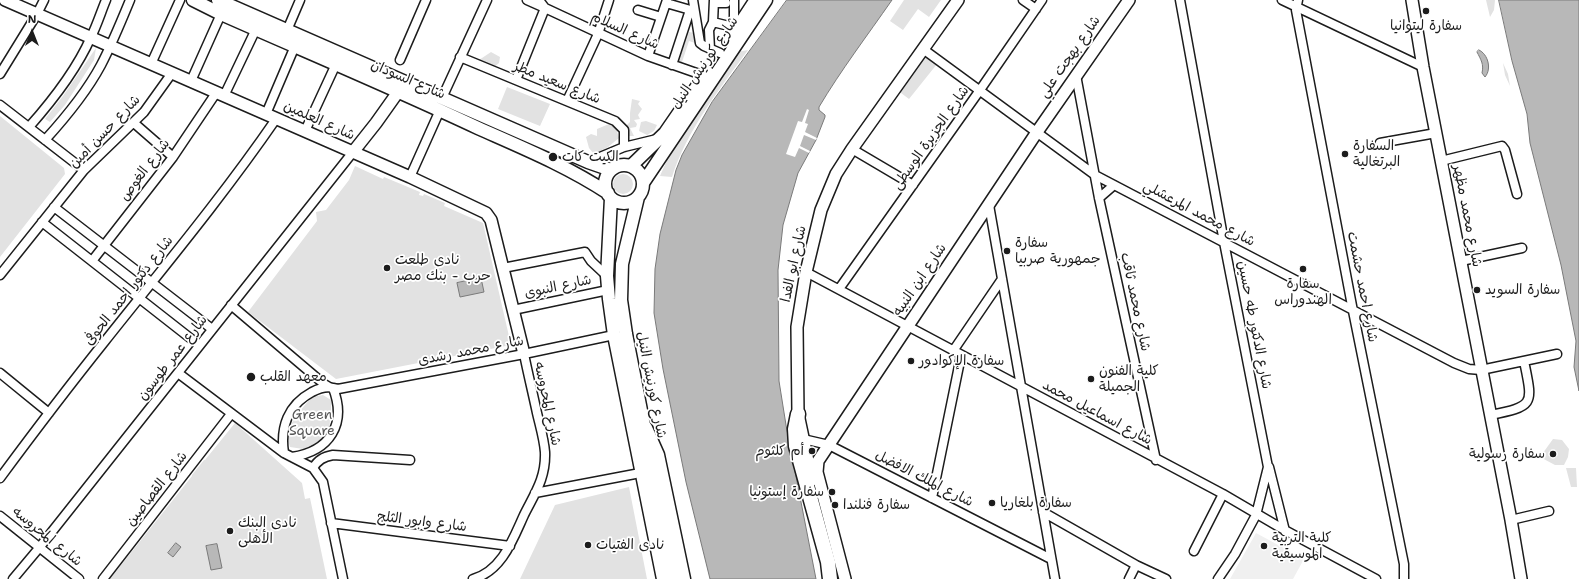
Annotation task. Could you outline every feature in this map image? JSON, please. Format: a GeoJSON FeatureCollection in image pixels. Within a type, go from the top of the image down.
{"type":"FeatureCollection","features":[{"type":"Feature","properties":{"kind":"highway"},"geometry":{"type":"LineString","coordinates":[[798,414],[795,429],[796,446],[828,562],[839,576]]}},
{"type":"Feature","properties":{"kind":"highway"},"geometry":{"type":"LineString","coordinates":[[645,428],[657,455],[683,579]]}},
{"type":"Feature","properties":{"kind":"main road","name":"شارع السودان"},"geometry":{"type":"LineString","coordinates":[[193,0],[256,29],[284,36],[295,46],[398,92],[441,104],[584,177],[609,196]]}},
{"type":"Feature","properties":{"kind":"main road","name":"شارع السودان"},"geometry":{"type":"LineString","coordinates":[[218,0],[284,36],[441,104],[611,170]]}},
{"type":"Feature","properties":{"kind":"main road","name":"شارع كورنيش النيل"},"geometry":{"type":"LineString","coordinates":[[631,166],[660,138],[683,109],[705,76],[715,51],[738,26],[756,0]]}},
{"type":"Feature","properties":{"kind":"main road","name":"شارع كورنيش النيل"},"geometry":{"type":"LineString","coordinates":[[643,183],[766,0]]}},
{"type":"Feature","properties":{"kind":"main road"},"geometry":{"type":"LineString","coordinates":[[624,165],[631,166],[639,173],[643,183],[638,197],[622,203],[609,196],[605,181],[611,170],[617,166],[624,165]]}},
{"type":"Feature","properties":{"kind":"main road","name":"شارع كورنيش النيل"},"geometry":{"type":"LineString","coordinates":[[609,196],[607,276],[614,335],[663,579]]}},
{"type":"Feature","properties":{"kind":"main road","name":"شارع كورنيش النيل"},"geometry":{"type":"LineString","coordinates":[[638,197],[622,264],[621,300],[626,334],[674,579]]}},
{"type":"Feature","properties":{"kind":"main road"},"geometry":{"type":"LineString","coordinates":[[608,234],[618,235],[628,239]]}},
{"type":"Feature","properties":{"kind":"main road"},"geometry":{"type":"LineString","coordinates":[[624,385],[620,397],[620,405],[656,579]]}},
{"type":"Feature","properties":{"kind":"street","name":"شارع العلمين"},"geometry":{"type":"LineString","coordinates":[[5,0],[410,177],[486,213],[491,220],[524,354]]}},
{"type":"Feature","properties":{"kind":"street"},"geometry":{"type":"LineString","coordinates":[[0,74],[44,0]]}},
{"type":"Feature","properties":{"kind":"street"},"geometry":{"type":"LineString","coordinates":[[28,127],[48,105],[70,76],[91,38],[106,0]]}},
{"type":"Feature","properties":{"kind":"street"},"geometry":{"type":"LineString","coordinates":[[45,140],[75,105],[100,66],[130,0]]}},
{"type":"Feature","properties":{"kind":"street"},"geometry":{"type":"LineString","coordinates":[[151,64],[180,0]]}},
{"type":"Feature","properties":{"kind":"street"},"geometry":{"type":"LineString","coordinates":[[284,36],[300,0]]}},
{"type":"Feature","properties":{"kind":"street"},"geometry":{"type":"LineString","coordinates":[[400,60],[426,0]]}},
{"type":"Feature","properties":{"kind":"street"},"geometry":{"type":"LineString","coordinates":[[410,177],[460,57],[486,0]]}},
{"type":"Feature","properties":{"kind":"street"},"geometry":{"type":"LineString","coordinates":[[516,80],[545,8],[527,0]]}},
{"type":"Feature","properties":{"kind":"street","name":"شارع السلام"},"geometry":{"type":"LineString","coordinates":[[539,0],[545,8],[598,34],[648,56],[705,76]]}},
{"type":"Feature","properties":{"kind":"street"},"geometry":{"type":"LineString","coordinates":[[568,101],[598,34],[609,0]]}},
{"type":"Feature","properties":{"kind":"street"},"geometry":{"type":"LineString","coordinates":[[672,65],[692,11],[693,0]]}},
{"type":"Feature","properties":{"kind":"street"},"geometry":{"type":"LineString","coordinates":[[734,0],[734,17],[738,26]]}},
{"type":"Feature","properties":{"kind":"street","name":"شارع ابو الفدا"},"geometry":{"type":"LineString","coordinates":[[839,576],[812,480],[798,414],[797,327],[806,272],[823,204],[836,174],[852,148],[958,0]]}},
{"type":"Feature","properties":{"kind":"street"},"geometry":{"type":"LineString","coordinates":[[1023,0],[1036,9]]}},
{"type":"Feature","properties":{"kind":"street","name":"شارع الجزيرة الوسطى"},"geometry":{"type":"LineString","coordinates":[[839,289],[1042,0]]}},
{"type":"Feature","properties":{"kind":"street","name":"شارع بهجت علي"},"geometry":{"type":"LineString","coordinates":[[1037,132],[1129,0]]}},
{"type":"Feature","properties":{"kind":"street","name":"شارع الدكتور طه حسين"},"geometry":{"type":"LineString","coordinates":[[1180,0],[1224,242],[1268,467],[1283,529]]}},
{"type":"Feature","properties":{"kind":"street"},"geometry":{"type":"LineString","coordinates":[[1282,0],[1297,3],[1423,67]]}},
{"type":"Feature","properties":{"kind":"street","name":"شارع محمد مظهر"},"geometry":{"type":"LineString","coordinates":[[1412,0],[1423,67],[1511,520],[1521,579]]}},
{"type":"Feature","properties":{"kind":"street"},"geometry":{"type":"LineString","coordinates":[[648,56],[667,1],[692,11]]}},
{"type":"Feature","properties":{"kind":"street"},"geometry":{"type":"LineString","coordinates":[[715,51],[710,30],[713,22],[714,1],[726,3]]}},
{"type":"Feature","properties":{"kind":"street","name":"شارع احمد حشمت"},"geometry":{"type":"LineString","coordinates":[[1297,3],[1298,18],[1353,311],[1404,564],[1404,579]]}},
{"type":"Feature","properties":{"kind":"street"},"geometry":{"type":"LineString","coordinates":[[638,10],[662,17]]}},
{"type":"Feature","properties":{"kind":"street"},"geometry":{"type":"LineString","coordinates":[[692,11],[700,43],[715,51]]}},
{"type":"Feature","properties":{"kind":"street"},"geometry":{"type":"LineString","coordinates":[[191,81],[221,14]]}},
{"type":"Feature","properties":{"kind":"street"},"geometry":{"type":"LineString","coordinates":[[713,22],[738,26]]}},
{"type":"Feature","properties":{"kind":"street","name":"شارع الغوص"},"geometry":{"type":"LineString","coordinates":[[92,261],[220,94],[256,29]]}},
{"type":"Feature","properties":{"kind":"street"},"geometry":{"type":"LineString","coordinates":[[266,114],[295,46]]}},
{"type":"Feature","properties":{"kind":"street","name":"شارع محمد المرعشلي"},"geometry":{"type":"LineString","coordinates":[[923,49],[1095,175],[1353,311],[1461,366],[1481,370]]}},
{"type":"Feature","properties":{"kind":"street","name":"شارع سعيد مطر"},"geometry":{"type":"LineString","coordinates":[[460,57],[615,121],[621,125],[624,130],[624,147]]}},
{"type":"Feature","properties":{"kind":"street"},"geometry":{"type":"LineString","coordinates":[[305,131],[336,64]]}},
{"type":"Feature","properties":{"kind":"street","name":"شارع حسن أمين"},"geometry":{"type":"LineString","coordinates":[[0,274],[84,170],[134,123],[154,99],[172,73]]}},
{"type":"Feature","properties":{"kind":"street","name":"شارع محمد ثاقب"},"geometry":{"type":"LineString","coordinates":[[1076,75],[1098,198],[1156,460]]}},
{"type":"Feature","properties":{"kind":"street"},"geometry":{"type":"LineString","coordinates":[[353,152],[398,92]]}},
{"type":"Feature","properties":{"kind":"street"},"geometry":{"type":"LineString","coordinates":[[0,105],[84,170]]}},
{"type":"Feature","properties":{"kind":"street","name":"شارع دكتور احمد الحوفى"},"geometry":{"type":"LineString","coordinates":[[0,478],[49,413],[248,159],[276,119]]}},
{"type":"Feature","properties":{"kind":"street"},"geometry":{"type":"LineString","coordinates":[[134,123],[173,157]]}},
{"type":"Feature","properties":{"kind":"street","name":"شارع ابن النبيه"},"geometry":{"type":"LineString","coordinates":[[829,445],[1037,132]]}},
{"type":"Feature","properties":{"kind":"street"},"geometry":{"type":"LineString","coordinates":[[1380,143],[1436,133]]}},
{"type":"Feature","properties":{"kind":"street"},"geometry":{"type":"LineString","coordinates":[[588,162],[624,147],[660,138]]}},
{"type":"Feature","properties":{"kind":"street"},"geometry":{"type":"LineString","coordinates":[[1441,160],[1502,146],[1505,150],[1517,194]]}},
{"type":"Feature","properties":{"kind":"street"},"geometry":{"type":"LineString","coordinates":[[852,148],[913,185]]}},
{"type":"Feature","properties":{"kind":"street","name":"شارع عمر طوسون"},"geometry":{"type":"LineString","coordinates":[[13,579],[353,152]]}},
{"type":"Feature","properties":{"kind":"street"},"geometry":{"type":"LineString","coordinates":[[1098,198],[1114,185]]}},
{"type":"Feature","properties":{"kind":"street"},"geometry":{"type":"LineString","coordinates":[[989,205],[1055,579]]}},
{"type":"Feature","properties":{"kind":"street"},"geometry":{"type":"LineString","coordinates":[[54,207],[212,329]]}},
{"type":"Feature","properties":{"kind":"street"},"geometry":{"type":"LineString","coordinates":[[42,222],[199,345]]}},
{"type":"Feature","properties":{"kind":"street"},"geometry":{"type":"LineString","coordinates":[[1461,260],[1522,248]]}},
{"type":"Feature","properties":{"kind":"street"},"geometry":{"type":"LineString","coordinates":[[503,268],[585,252],[591,261],[607,276]]}},
{"type":"Feature","properties":{"kind":"street","name":"شارع اسماعيل محمد"},"geometry":{"type":"LineString","coordinates":[[806,272],[961,356],[1021,386],[1156,460],[1223,494],[1363,576],[1376,579]]}},
{"type":"Feature","properties":{"kind":"street"},"geometry":{"type":"LineString","coordinates":[[953,351],[1002,279]]}},
{"type":"Feature","properties":{"kind":"street","name":"شارع النبوى"},"geometry":{"type":"LineString","coordinates":[[513,310],[608,290]]}},
{"type":"Feature","properties":{"kind":"street"},"geometry":{"type":"LineString","coordinates":[[230,305],[331,388],[338,401],[339,415],[335,428],[328,440],[318,449],[306,455],[292,457]]}},
{"type":"Feature","properties":{"kind":"street","name":"شارع محمد رشدى"},"geometry":{"type":"LineString","coordinates":[[331,388],[338,389],[524,354],[614,335]]}},
{"type":"Feature","properties":{"kind":"street","name":"شارع المحروسه"},"geometry":{"type":"LineString","coordinates":[[473,579],[489,571],[510,546],[535,493],[541,484],[545,452],[543,436],[524,354]]}},
{"type":"Feature","properties":{"kind":"street"},"geometry":{"type":"LineString","coordinates":[[1481,370],[1557,354]]}},
{"type":"Feature","properties":{"kind":"street"},"geometry":{"type":"LineString","coordinates":[[932,498],[961,356]]}},
{"type":"Feature","properties":{"kind":"street"},"geometry":{"type":"LineString","coordinates":[[1490,415],[1521,408],[1528,400],[1530,390],[1524,361]]}},
{"type":"Feature","properties":{"kind":"street"},"geometry":{"type":"LineString","coordinates":[[178,373],[284,453],[312,468],[323,482],[343,579]]}},
{"type":"Feature","properties":{"kind":"street"},"geometry":{"type":"LineString","coordinates":[[1,377],[49,413]]}},
{"type":"Feature","properties":{"kind":"street"},"geometry":{"type":"LineString","coordinates":[[284,453],[282,440],[284,427],[288,415],[295,404],[316,390],[331,388]]}},
{"type":"Feature","properties":{"kind":"street","name":"شارع القصاصين"},"geometry":{"type":"LineString","coordinates":[[103,579],[231,414]]}},
{"type":"Feature","properties":{"kind":"street","name":"شارع الملك الافضل"},"geometry":{"type":"LineString","coordinates":[[803,439],[829,445],[1051,559]]}},
{"type":"Feature","properties":{"kind":"street"},"geometry":{"type":"LineString","coordinates":[[829,445],[818,461],[817,472],[839,576]]}},
{"type":"Feature","properties":{"kind":"street"},"geometry":{"type":"LineString","coordinates":[[312,468],[325,456],[333,455],[410,460]]}},
{"type":"Feature","properties":{"kind":"street","name":"شارع الدكتور طه حسين"},"geometry":{"type":"LineString","coordinates":[[1218,579],[1235,554],[1256,514],[1268,467]]}},
{"type":"Feature","properties":{"kind":"street"},"geometry":{"type":"LineString","coordinates":[[535,493],[634,474]]}},
{"type":"Feature","properties":{"kind":"street"},"geometry":{"type":"LineString","coordinates":[[1194,551],[1223,494]]}},
{"type":"Feature","properties":{"kind":"street"},"geometry":{"type":"LineString","coordinates":[[1511,520],[1549,511]]}},
{"type":"Feature","properties":{"kind":"street"},"geometry":{"type":"LineString","coordinates":[[1043,512],[1136,565],[1166,579]]}},
{"type":"Feature","properties":{"kind":"street","name":"شارع المحروسه"},"geometry":{"type":"LineString","coordinates":[[0,516],[79,579]]}},
{"type":"Feature","properties":{"kind":"street","name":"شارع وابور الثلج"},"geometry":{"type":"LineString","coordinates":[[331,524],[510,546]]}},
{"type":"Feature","properties":{"kind":"street"},"geometry":{"type":"LineString","coordinates":[[1129,579],[1136,565]]}},
{"type":"Feature","properties":{"kind":"shaded area"},"geometry":{"type":"Polygon","coordinates":[[[787,0],[892,0],[845,66],[819,107],[819,110],[825,115],[825,117],[816,140],[798,173],[783,225],[778,270],[779,381],[786,425],[816,579],[710,579],[686,482],[663,369],[654,313],[655,269],[660,234],[676,170],[682,155],[712,102],[787,0]]]}},
{"type":"Feature","properties":{"kind":"shaded area"},"geometry":{"type":"Polygon","coordinates":[[[1499,0],[1579,0],[1579,391],[1574,367],[1576,341],[1561,265],[1530,143],[1527,114],[1512,61],[1499,0]]]}},
{"type":"Feature","properties":{"kind":"shaded area"},"geometry":{"type":"Polygon","coordinates":[[[1479,50],[1487,58],[1489,66],[1485,77],[1482,73],[1483,70],[1481,60],[1477,52],[1479,50]]]}},
{"type":"Feature","properties":{"kind":"shaded area"},"geometry":{"type":"Polygon","coordinates":[[[481,278],[484,292],[460,297],[457,283],[481,278]]]}},
{"type":"Feature","properties":{"kind":"shaded area","name":"كلية التربية الموسيقية"},"geometry":{"type":"Polygon","coordinates":[[[1256,533],[1304,559],[1293,579],[1230,579],[1256,533]]]}},
{"type":"Feature","properties":{"kind":"shaded area"},"geometry":{"type":"Polygon","coordinates":[[[176,543],[181,547],[173,557],[168,553],[176,543]]]}},
{"type":"Feature","properties":{"kind":"shaded area"},"geometry":{"type":"Polygon","coordinates":[[[217,544],[222,568],[211,570],[206,546],[217,544]]]}},
{"type":"Feature","properties":{"kind":"green space"},"geometry":{"type":"Polygon","coordinates":[[[904,0],[941,0],[929,17],[918,9],[903,30],[890,21],[904,0]]]}},
{"type":"Feature","properties":{"kind":"green space"},"geometry":{"type":"Polygon","coordinates":[[[1486,0],[1495,0],[1494,10],[1490,17],[1486,0]]]}},
{"type":"Feature","properties":{"kind":"green space"},"geometry":{"type":"Polygon","coordinates":[[[689,32],[695,33],[698,36],[695,43],[689,41],[682,62],[678,62],[689,32]]]}},
{"type":"Feature","properties":{"kind":"green space"},"geometry":{"type":"Polygon","coordinates":[[[96,48],[94,60],[65,105],[50,122],[45,119],[63,96],[96,48]]]}},
{"type":"Feature","properties":{"kind":"green space"},"geometry":{"type":"Polygon","coordinates":[[[748,50],[715,95],[695,127],[678,160],[672,177],[660,176],[684,128],[732,53],[748,50]]]}},
{"type":"Feature","properties":{"kind":"green space"},"geometry":{"type":"Polygon","coordinates":[[[491,52],[500,57],[499,63],[493,68],[476,62],[491,52]]]}},
{"type":"Feature","properties":{"kind":"green space"},"geometry":{"type":"Polygon","coordinates":[[[923,52],[937,64],[909,99],[897,90],[923,52]]]}},
{"type":"Feature","properties":{"kind":"green space"},"geometry":{"type":"Polygon","coordinates":[[[1503,63],[1508,74],[1510,86],[1505,75],[1503,63]]]}},
{"type":"Feature","properties":{"kind":"green space"},"geometry":{"type":"Polygon","coordinates":[[[507,87],[550,104],[540,126],[498,109],[507,87]]]}},
{"type":"Feature","properties":{"kind":"green space"},"geometry":{"type":"Polygon","coordinates":[[[632,99],[640,101],[638,104],[642,109],[638,115],[640,119],[634,120],[637,124],[636,127],[630,128],[634,136],[628,136],[626,126],[630,122],[632,99]]]}},
{"type":"Feature","properties":{"kind":"green space"},"geometry":{"type":"Polygon","coordinates":[[[0,116],[64,168],[65,174],[0,257],[0,116]]]}},
{"type":"Feature","properties":{"kind":"green space"},"geometry":{"type":"Polygon","coordinates":[[[646,121],[657,125],[654,131],[647,135],[639,131],[641,122],[646,121]]]}},
{"type":"Feature","properties":{"kind":"green space"},"geometry":{"type":"Polygon","coordinates":[[[609,124],[616,128],[619,138],[608,147],[594,154],[589,148],[586,137],[591,134],[597,136],[597,129],[609,124]]]}},
{"type":"Feature","properties":{"kind":"green space","name":"نادى طلعت حرب - بنك مصر"},"geometry":{"type":"Polygon","coordinates":[[[355,166],[383,179],[384,177],[420,192],[419,195],[423,196],[424,194],[445,203],[444,206],[483,223],[511,345],[336,379],[248,312],[317,221],[316,212],[326,210],[349,180],[355,166]]]}},
{"type":"Feature","properties":{"kind":"green space"},"geometry":{"type":"Polygon","coordinates":[[[619,174],[627,174],[633,180],[633,188],[627,194],[619,194],[613,188],[613,180],[619,174]]]}},
{"type":"Feature","properties":{"kind":"green space","name":"Green Square"},"geometry":{"type":"Polygon","coordinates":[[[323,395],[331,400],[329,430],[318,442],[303,449],[290,447],[288,432],[293,421],[312,397],[323,395]]]}},
{"type":"Feature","properties":{"kind":"green space","name":"نادى البنك الأهلى"},"geometry":{"type":"Polygon","coordinates":[[[235,423],[302,483],[305,499],[310,498],[327,579],[110,579],[204,460],[235,423]]]}},
{"type":"Feature","properties":{"kind":"green space"},"geometry":{"type":"Polygon","coordinates":[[[1553,439],[1562,440],[1569,449],[1568,457],[1564,465],[1555,465],[1540,457],[1553,439]]]}},
{"type":"Feature","properties":{"kind":"green space"},"geometry":{"type":"Polygon","coordinates":[[[1566,468],[1576,468],[1577,487],[1571,487],[1566,468]]]}},
{"type":"Feature","properties":{"kind":"green space","name":"نادى الفتيات"},"geometry":{"type":"Polygon","coordinates":[[[629,487],[647,579],[520,579],[555,505],[629,487]]]}},
{"type":"Feature","properties":{"kind":"pier"},"geometry":{"type":"Polygon","coordinates":[[[807,109],[809,110],[805,123],[808,124],[805,132],[817,138],[816,140],[804,135],[800,146],[810,151],[809,153],[799,148],[795,157],[786,154],[798,121],[802,122],[807,109]]]}},
{"type":"Feature","properties":{"kind":"place","name":"سفارة ليتوانيا"},"geometry":{"type":"Point","coordinates":[1426,11]}},
{"type":"Feature","properties":{"kind":"place","name":"السفارة البرتغالية"},"geometry":{"type":"Point","coordinates":[1345,154]}},
{"type":"Feature","properties":{"kind":"place","name":"الکيت کات"},"geometry":{"type":"Point","coordinates":[553,157]}},
{"type":"Feature","properties":{"kind":"place","name":"سفارة جمهورية صربيا"},"geometry":{"type":"Point","coordinates":[1007,251]}},
{"type":"Feature","properties":{"kind":"place","name":"نادى طلعت حرب - بنك مصر"},"geometry":{"type":"Point","coordinates":[387,268]}},
{"type":"Feature","properties":{"kind":"place","name":"سفارة الهندوراس"},"geometry":{"type":"Point","coordinates":[1303,269]}},
{"type":"Feature","properties":{"kind":"place","name":"سفارة السويد"},"geometry":{"type":"Point","coordinates":[1477,290]}},
{"type":"Feature","properties":{"kind":"place","name":"سفارة الإكوادور"},"geometry":{"type":"Point","coordinates":[911,361]}},
{"type":"Feature","properties":{"kind":"place","name":"معهد القلب"},"geometry":{"type":"Point","coordinates":[251,377]}},
{"type":"Feature","properties":{"kind":"place","name":"كلية الفنون الجميلة"},"geometry":{"type":"Point","coordinates":[1091,379]}},
{"type":"Feature","properties":{"kind":"place","name":"أم كلثوم"},"geometry":{"type":"Point","coordinates":[812,451]}},
{"type":"Feature","properties":{"kind":"place","name":"سفارة رسولية"},"geometry":{"type":"Point","coordinates":[1553,454]}},
{"type":"Feature","properties":{"kind":"place","name":"سفارة إستونيا"},"geometry":{"type":"Point","coordinates":[832,492]}},
{"type":"Feature","properties":{"kind":"place","name":"سفارة بلغاريا"},"geometry":{"type":"Point","coordinates":[992,503]}},
{"type":"Feature","properties":{"kind":"place","name":"سفارة فنلندا"},"geometry":{"type":"Point","coordinates":[835,505]}},
{"type":"Feature","properties":{"kind":"place","name":"نادى البنك الأهلى"},"geometry":{"type":"Point","coordinates":[230,531]}},
{"type":"Feature","properties":{"kind":"place","name":"نادى الفتيات"},"geometry":{"type":"Point","coordinates":[588,545]}},
{"type":"Feature","properties":{"kind":"place","name":"كلية التربية الموسيقية"},"geometry":{"type":"Point","coordinates":[1264,546]}}]}
